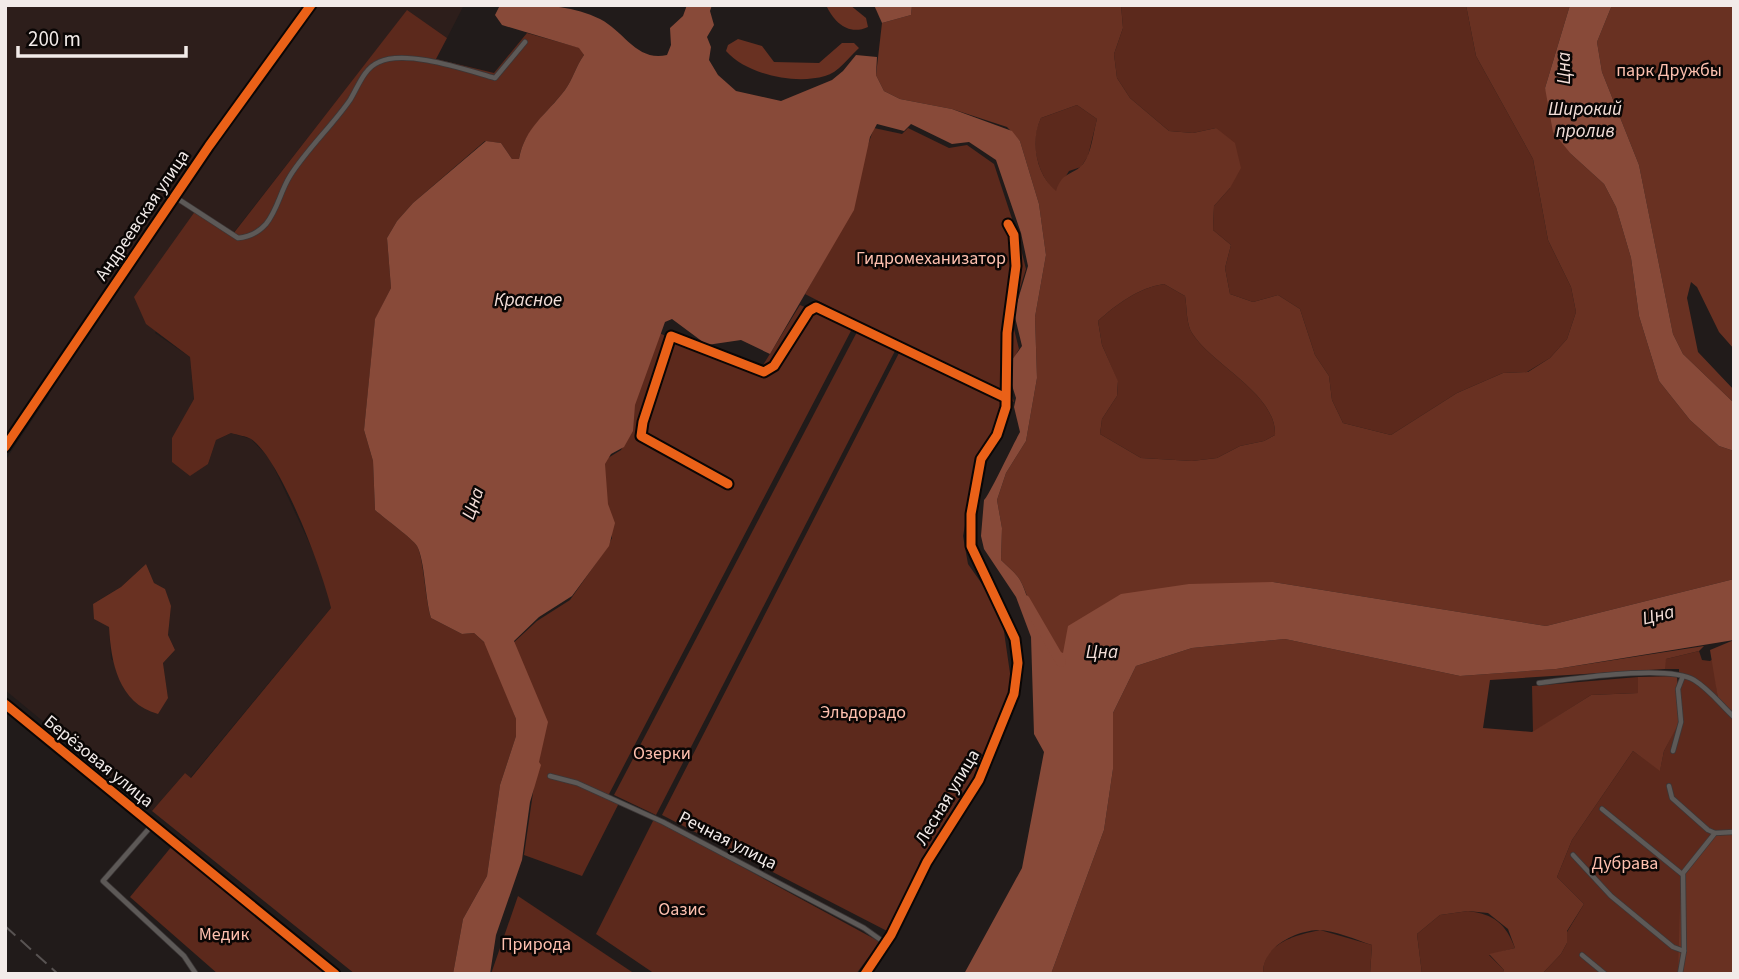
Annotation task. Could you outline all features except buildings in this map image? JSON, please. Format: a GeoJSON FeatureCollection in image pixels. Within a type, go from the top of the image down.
{"type":"FeatureCollection","features":[{"type":"Feature","properties":{"kind":"street","name":"Андреевская улица"},"geometry":{"type":"LineString","coordinates":[[5,447],[175,196],[311,5]]}},
{"type":"Feature","properties":{"kind":"street"},"geometry":{"type":"LineString","coordinates":[[175,196],[238,238],[250,237],[265,225],[279,205],[290,176],[349,102],[369,69],[379,62],[392,59],[432,62],[495,78],[525,43]]}},
{"type":"Feature","properties":{"kind":"street","name":"Лесная улица"},"geometry":{"type":"LineString","coordinates":[[865,974],[886,944],[927,862],[982,775],[1014,694],[1018,663],[1015,639],[991,583],[974,559],[971,546],[971,513],[981,459],[997,435],[1006,407],[1004,397],[1007,333],[1016,266],[1014,236],[1008,224]]}},
{"type":"Feature","properties":{"kind":"street"},"geometry":{"type":"LineString","coordinates":[[728,484],[642,436],[643,422],[671,335],[764,372],[774,366],[808,311],[816,307],[1004,397]]}},
{"type":"Feature","properties":{"kind":"street"},"geometry":{"type":"LineString","coordinates":[[1539,683],[1651,673],[1683,676],[1706,689],[1734,717]]}},
{"type":"Feature","properties":{"kind":"street"},"geometry":{"type":"LineString","coordinates":[[1673,751],[1681,722],[1678,689],[1683,676]]}},
{"type":"Feature","properties":{"kind":"street","name":"Берёзовая улица"},"geometry":{"type":"LineString","coordinates":[[5,704],[335,974]]}},
{"type":"Feature","properties":{"kind":"street","name":"Речная улица"},"geometry":{"type":"LineString","coordinates":[[550,776],[576,783],[663,822],[837,913],[886,944]]}},
{"type":"Feature","properties":{"kind":"street"},"geometry":{"type":"LineString","coordinates":[[1669,786],[1672,798],[1708,830],[1715,833],[1734,832]]}},
{"type":"Feature","properties":{"kind":"street"},"geometry":{"type":"LineString","coordinates":[[1602,809],[1683,874]]}},
{"type":"Feature","properties":{"kind":"street"},"geometry":{"type":"LineString","coordinates":[[153,824],[103,881],[184,956],[196,974]]}},
{"type":"Feature","properties":{"kind":"street"},"geometry":{"type":"LineString","coordinates":[[1680,974],[1684,951],[1683,874],[1715,833]]}},
{"type":"Feature","properties":{"kind":"street"},"geometry":{"type":"LineString","coordinates":[[1573,855],[1611,896],[1673,947],[1684,951]]}},
{"type":"Feature","properties":{"kind":"street"},"geometry":{"type":"LineString","coordinates":[[1582,955],[1605,974]]}},
{"type":"Feature","properties":{"kind":"shaded area"},"geometry":{"type":"Polygon","coordinates":[[[5,5],[464,5],[447,38],[407,11],[155,333],[190,357],[194,399],[185,416],[208,464],[216,440],[231,433],[251,439],[270,459],[322,570],[331,608],[190,778],[185,773],[152,811],[5,690],[5,461],[49,395],[41,390],[5,443],[5,5]],[[146,564],[121,587],[93,604],[109,627],[111,659],[168,698],[163,663],[175,650],[168,635],[171,606],[154,583],[146,564]]]}},
{"type":"Feature","properties":{"kind":"green space"},"geometry":{"type":"Polygon","coordinates":[[[826,5],[850,5],[866,18],[868,27],[854,30],[842,26],[826,5]]]}},
{"type":"Feature","properties":{"kind":"green space"},"geometry":{"type":"Polygon","coordinates":[[[912,5],[1121,5],[1123,28],[1114,54],[1117,78],[1130,98],[1169,131],[1193,133],[1216,128],[1235,143],[1241,168],[1230,188],[1214,206],[1213,230],[1231,245],[1225,268],[1230,294],[1253,302],[1278,295],[1300,309],[1315,355],[1329,376],[1332,400],[1343,423],[1391,435],[1457,393],[1503,373],[1528,372],[1550,358],[1567,339],[1576,312],[1571,287],[1548,240],[1533,159],[1476,56],[1466,5],[1570,5],[1545,88],[1571,154],[1604,184],[1616,207],[1631,258],[1639,316],[1659,381],[1690,420],[1719,446],[1734,451],[1734,579],[1546,626],[1273,582],[1063,654],[1053,648],[1039,632],[1020,580],[1001,560],[1002,528],[997,500],[1006,473],[1026,441],[1037,378],[1035,317],[1046,255],[1039,204],[1020,141],[1007,127],[952,109],[900,99],[884,91],[876,75],[882,23],[911,15],[912,5]],[[1077,105],[1041,118],[1038,127],[1037,157],[1044,176],[1056,191],[1065,176],[1083,164],[1092,142],[1097,119],[1077,105]],[[1164,284],[1145,289],[1128,298],[1098,321],[1102,345],[1118,381],[1117,396],[1102,419],[1100,434],[1141,458],[1192,461],[1217,458],[1240,446],[1264,441],[1275,435],[1273,420],[1266,406],[1201,345],[1190,329],[1185,296],[1164,284]]]}},
{"type":"Feature","properties":{"kind":"green space"},"geometry":{"type":"Polygon","coordinates":[[[1121,5],[1466,5],[1476,56],[1533,159],[1548,240],[1571,287],[1576,312],[1567,339],[1550,358],[1527,372],[1503,373],[1457,393],[1391,435],[1343,423],[1332,400],[1329,376],[1315,355],[1300,309],[1278,295],[1253,302],[1230,294],[1225,268],[1231,245],[1213,230],[1214,206],[1230,188],[1216,128],[1193,133],[1169,131],[1130,98],[1117,78],[1114,54],[1123,28],[1121,5]]]}},
{"type":"Feature","properties":{"kind":"green space","name":"парк Дружбы"},"geometry":{"type":"Polygon","coordinates":[[[1612,5],[1734,5],[1734,349],[1719,332],[1697,287],[1691,282],[1687,298],[1698,352],[1734,390],[1734,403],[1683,354],[1673,334],[1639,165],[1602,72],[1597,42],[1612,5]]]}},
{"type":"Feature","properties":{"kind":"green space"},"geometry":{"type":"Polygon","coordinates":[[[407,10],[447,38],[436,59],[494,73],[527,33],[580,48],[584,55],[565,90],[531,130],[519,159],[512,159],[501,143],[485,141],[413,203],[397,221],[387,238],[391,288],[375,320],[364,430],[373,461],[375,510],[417,546],[431,618],[462,634],[474,633],[487,645],[516,719],[516,736],[500,785],[487,876],[463,919],[453,974],[355,974],[152,811],[185,773],[191,778],[331,608],[310,544],[287,492],[263,451],[251,439],[231,433],[216,440],[208,464],[190,476],[172,462],[172,438],[194,399],[190,357],[146,324],[134,297],[196,210],[233,234],[407,10]]]}},
{"type":"Feature","properties":{"kind":"green space"},"geometry":{"type":"Polygon","coordinates":[[[738,39],[762,46],[774,62],[819,63],[842,43],[854,43],[859,48],[830,74],[813,78],[785,78],[771,76],[735,59],[726,51],[728,45],[738,39]]]}},
{"type":"Feature","properties":{"kind":"green space"},"geometry":{"type":"Polygon","coordinates":[[[1077,105],[1097,119],[1088,156],[1081,167],[1069,171],[1056,192],[1044,176],[1037,157],[1037,127],[1041,118],[1077,105]]]}},
{"type":"Feature","properties":{"kind":"green space","name":"Гидромеханизатор"},"geometry":{"type":"Polygon","coordinates":[[[874,128],[902,134],[908,128],[949,148],[967,145],[994,164],[1026,269],[1011,317],[1019,349],[1009,375],[1014,402],[805,294],[830,250],[874,128]]]}},
{"type":"Feature","properties":{"kind":"green space"},"geometry":{"type":"Polygon","coordinates":[[[1164,284],[1185,296],[1190,329],[1201,345],[1266,406],[1273,420],[1275,435],[1264,441],[1240,446],[1217,458],[1192,461],[1141,458],[1100,434],[1102,419],[1117,396],[1118,382],[1102,345],[1098,321],[1128,298],[1145,289],[1164,284]]]}},
{"type":"Feature","properties":{"kind":"green space"},"geometry":{"type":"Polygon","coordinates":[[[800,305],[853,327],[608,796],[619,803],[582,876],[524,855],[537,765],[511,645],[537,621],[570,600],[612,538],[602,467],[608,458],[621,450],[630,434],[630,417],[659,333],[757,375],[800,305]]]}},
{"type":"Feature","properties":{"kind":"green space","name":"Озерки"},"geometry":{"type":"Polygon","coordinates":[[[858,330],[897,347],[656,815],[614,795],[858,330]]]}},
{"type":"Feature","properties":{"kind":"green space","name":"Эльдорадо"},"geometry":{"type":"Polygon","coordinates":[[[900,351],[1011,404],[975,473],[963,536],[968,564],[1001,611],[1013,694],[978,777],[920,861],[907,899],[889,932],[662,815],[900,351]]]}},
{"type":"Feature","properties":{"kind":"green space"},"geometry":{"type":"Polygon","coordinates":[[[146,564],[154,583],[165,589],[171,606],[168,635],[175,650],[163,663],[168,698],[158,714],[144,709],[125,691],[115,667],[109,627],[94,619],[93,604],[121,587],[146,564]]]}},
{"type":"Feature","properties":{"kind":"green space"},"geometry":{"type":"Polygon","coordinates":[[[1285,639],[1460,676],[1556,669],[1704,646],[1699,651],[1666,659],[1665,669],[1490,680],[1483,728],[1532,732],[1591,695],[1638,693],[1638,677],[1677,676],[1680,721],[1664,751],[1660,771],[1633,751],[1572,840],[1557,877],[1584,904],[1567,931],[1567,943],[1561,954],[1542,974],[1502,974],[1504,970],[1489,954],[1515,948],[1508,929],[1488,913],[1468,911],[1440,915],[1417,934],[1422,974],[1370,974],[1372,945],[1338,933],[1318,930],[1290,937],[1274,948],[1264,964],[1263,974],[1051,974],[1104,830],[1113,769],[1113,713],[1136,666],[1192,648],[1285,639]]]}},
{"type":"Feature","properties":{"kind":"green space"},"geometry":{"type":"Polygon","coordinates":[[[1734,640],[1734,714],[1718,699],[1710,650],[1734,640]]]}},
{"type":"Feature","properties":{"kind":"green space","name":"Дубрава"},"geometry":{"type":"Polygon","coordinates":[[[1699,651],[1702,660],[1713,659],[1718,699],[1734,714],[1734,834],[1679,960],[1678,974],[1542,974],[1561,954],[1567,943],[1567,932],[1584,904],[1557,877],[1572,840],[1633,751],[1660,770],[1664,751],[1679,721],[1679,669],[1665,669],[1664,663],[1666,659],[1699,651]]]}},
{"type":"Feature","properties":{"kind":"green space"},"geometry":{"type":"Polygon","coordinates":[[[1638,677],[1638,693],[1591,695],[1533,732],[1532,686],[1638,677]]]}},
{"type":"Feature","properties":{"kind":"green space","name":"Оазис"},"geometry":{"type":"Polygon","coordinates":[[[654,819],[880,942],[856,974],[655,974],[596,934],[654,819]]]}},
{"type":"Feature","properties":{"kind":"green space"},"geometry":{"type":"Polygon","coordinates":[[[1734,834],[1734,974],[1678,974],[1681,872],[1708,837],[1734,834]]]}},
{"type":"Feature","properties":{"kind":"green space","name":"Медик"},"geometry":{"type":"Polygon","coordinates":[[[172,846],[326,974],[218,974],[130,897],[172,846]]]}},
{"type":"Feature","properties":{"kind":"green space","name":"Природа"},"geometry":{"type":"Polygon","coordinates":[[[518,896],[635,974],[491,974],[518,896]]]}},
{"type":"Feature","properties":{"kind":"green space"},"geometry":{"type":"Polygon","coordinates":[[[1468,911],[1492,918],[1508,933],[1515,948],[1489,955],[1504,970],[1502,974],[1422,974],[1417,934],[1440,915],[1468,911]]]}},
{"type":"Feature","properties":{"kind":"green space"},"geometry":{"type":"Polygon","coordinates":[[[1320,930],[1372,945],[1370,974],[1263,974],[1264,963],[1274,948],[1291,938],[1320,930]]]}},
{"type":"Feature","properties":{"kind":"water","name":"Красное"},"geometry":{"type":"Polygon","coordinates":[[[500,5],[551,6],[576,10],[600,19],[639,50],[657,56],[667,55],[671,45],[670,28],[683,16],[687,5],[712,5],[710,11],[714,25],[707,37],[711,47],[709,60],[718,75],[736,91],[781,101],[832,80],[856,55],[877,57],[876,75],[884,91],[900,99],[952,109],[1012,131],[1020,141],[1039,204],[1046,255],[1035,317],[1037,378],[1026,441],[1006,473],[997,500],[1002,528],[1001,560],[1020,580],[1039,632],[1053,648],[1063,653],[1068,626],[1121,594],[1189,584],[1273,582],[1546,626],[1734,579],[1734,640],[1556,669],[1460,676],[1285,639],[1192,648],[1136,666],[1113,713],[1113,769],[1104,830],[1051,974],[964,974],[1022,868],[1044,752],[1034,734],[1031,637],[1016,597],[984,549],[981,536],[984,500],[1020,432],[1014,407],[1016,398],[1010,379],[1012,360],[1022,346],[1014,313],[1028,266],[1021,233],[996,160],[969,142],[952,144],[911,124],[904,131],[877,124],[870,137],[854,210],[770,354],[741,340],[707,345],[672,319],[665,322],[635,405],[633,431],[624,447],[611,454],[605,464],[608,504],[615,523],[609,546],[572,596],[539,617],[514,641],[548,722],[539,762],[541,765],[530,802],[522,860],[496,935],[490,974],[453,974],[463,919],[487,876],[500,785],[516,736],[516,719],[484,642],[474,633],[462,634],[431,618],[417,546],[375,510],[373,461],[364,430],[375,319],[391,288],[387,238],[397,221],[413,203],[486,141],[501,143],[512,159],[519,159],[531,130],[565,90],[584,55],[579,48],[502,25],[495,15],[500,5]]]}},
{"type":"Feature","properties":{"kind":"water"},"geometry":{"type":"Polygon","coordinates":[[[874,5],[912,5],[911,15],[882,23],[874,5]]]}},
{"type":"Feature","properties":{"kind":"water","name":"Широкий пролив"},"geometry":{"type":"Polygon","coordinates":[[[1570,5],[1612,5],[1597,42],[1602,72],[1639,165],[1673,334],[1683,354],[1734,403],[1734,451],[1719,446],[1690,420],[1659,381],[1639,316],[1631,258],[1616,207],[1604,184],[1571,154],[1553,132],[1545,88],[1570,5]]]}},
{"type":"Feature","properties":{"kind":"waterway","name":"Цна"},"geometry":{"type":"LineString","coordinates":[[1025,600],[1061,662]]}},
{"type":"Feature","properties":{"kind":"railway"},"geometry":{"type":"LineString","coordinates":[[5,926],[58,974]]}},
{"type":"Feature","properties":{"kind":"cycle path"},"geometry":{"type":"LineString","coordinates":[[5,447],[209,146],[311,5]]}},
{"type":"Feature","properties":{"kind":"cycle path"},"geometry":{"type":"LineString","coordinates":[[865,974],[891,935],[927,862],[979,780],[1014,694],[1018,663],[1015,639],[971,546],[971,514],[981,459],[997,435],[1006,407],[1007,333],[1016,266],[1014,235],[1008,224]]}},
{"type":"Feature","properties":{"kind":"cycle path"},"geometry":{"type":"LineString","coordinates":[[728,484],[641,436],[643,422],[671,336],[764,372],[774,366],[809,311],[816,307],[1004,397]]}},
{"type":"Feature","properties":{"kind":"cycle path"},"geometry":{"type":"LineString","coordinates":[[5,704],[335,974]]}}]}
